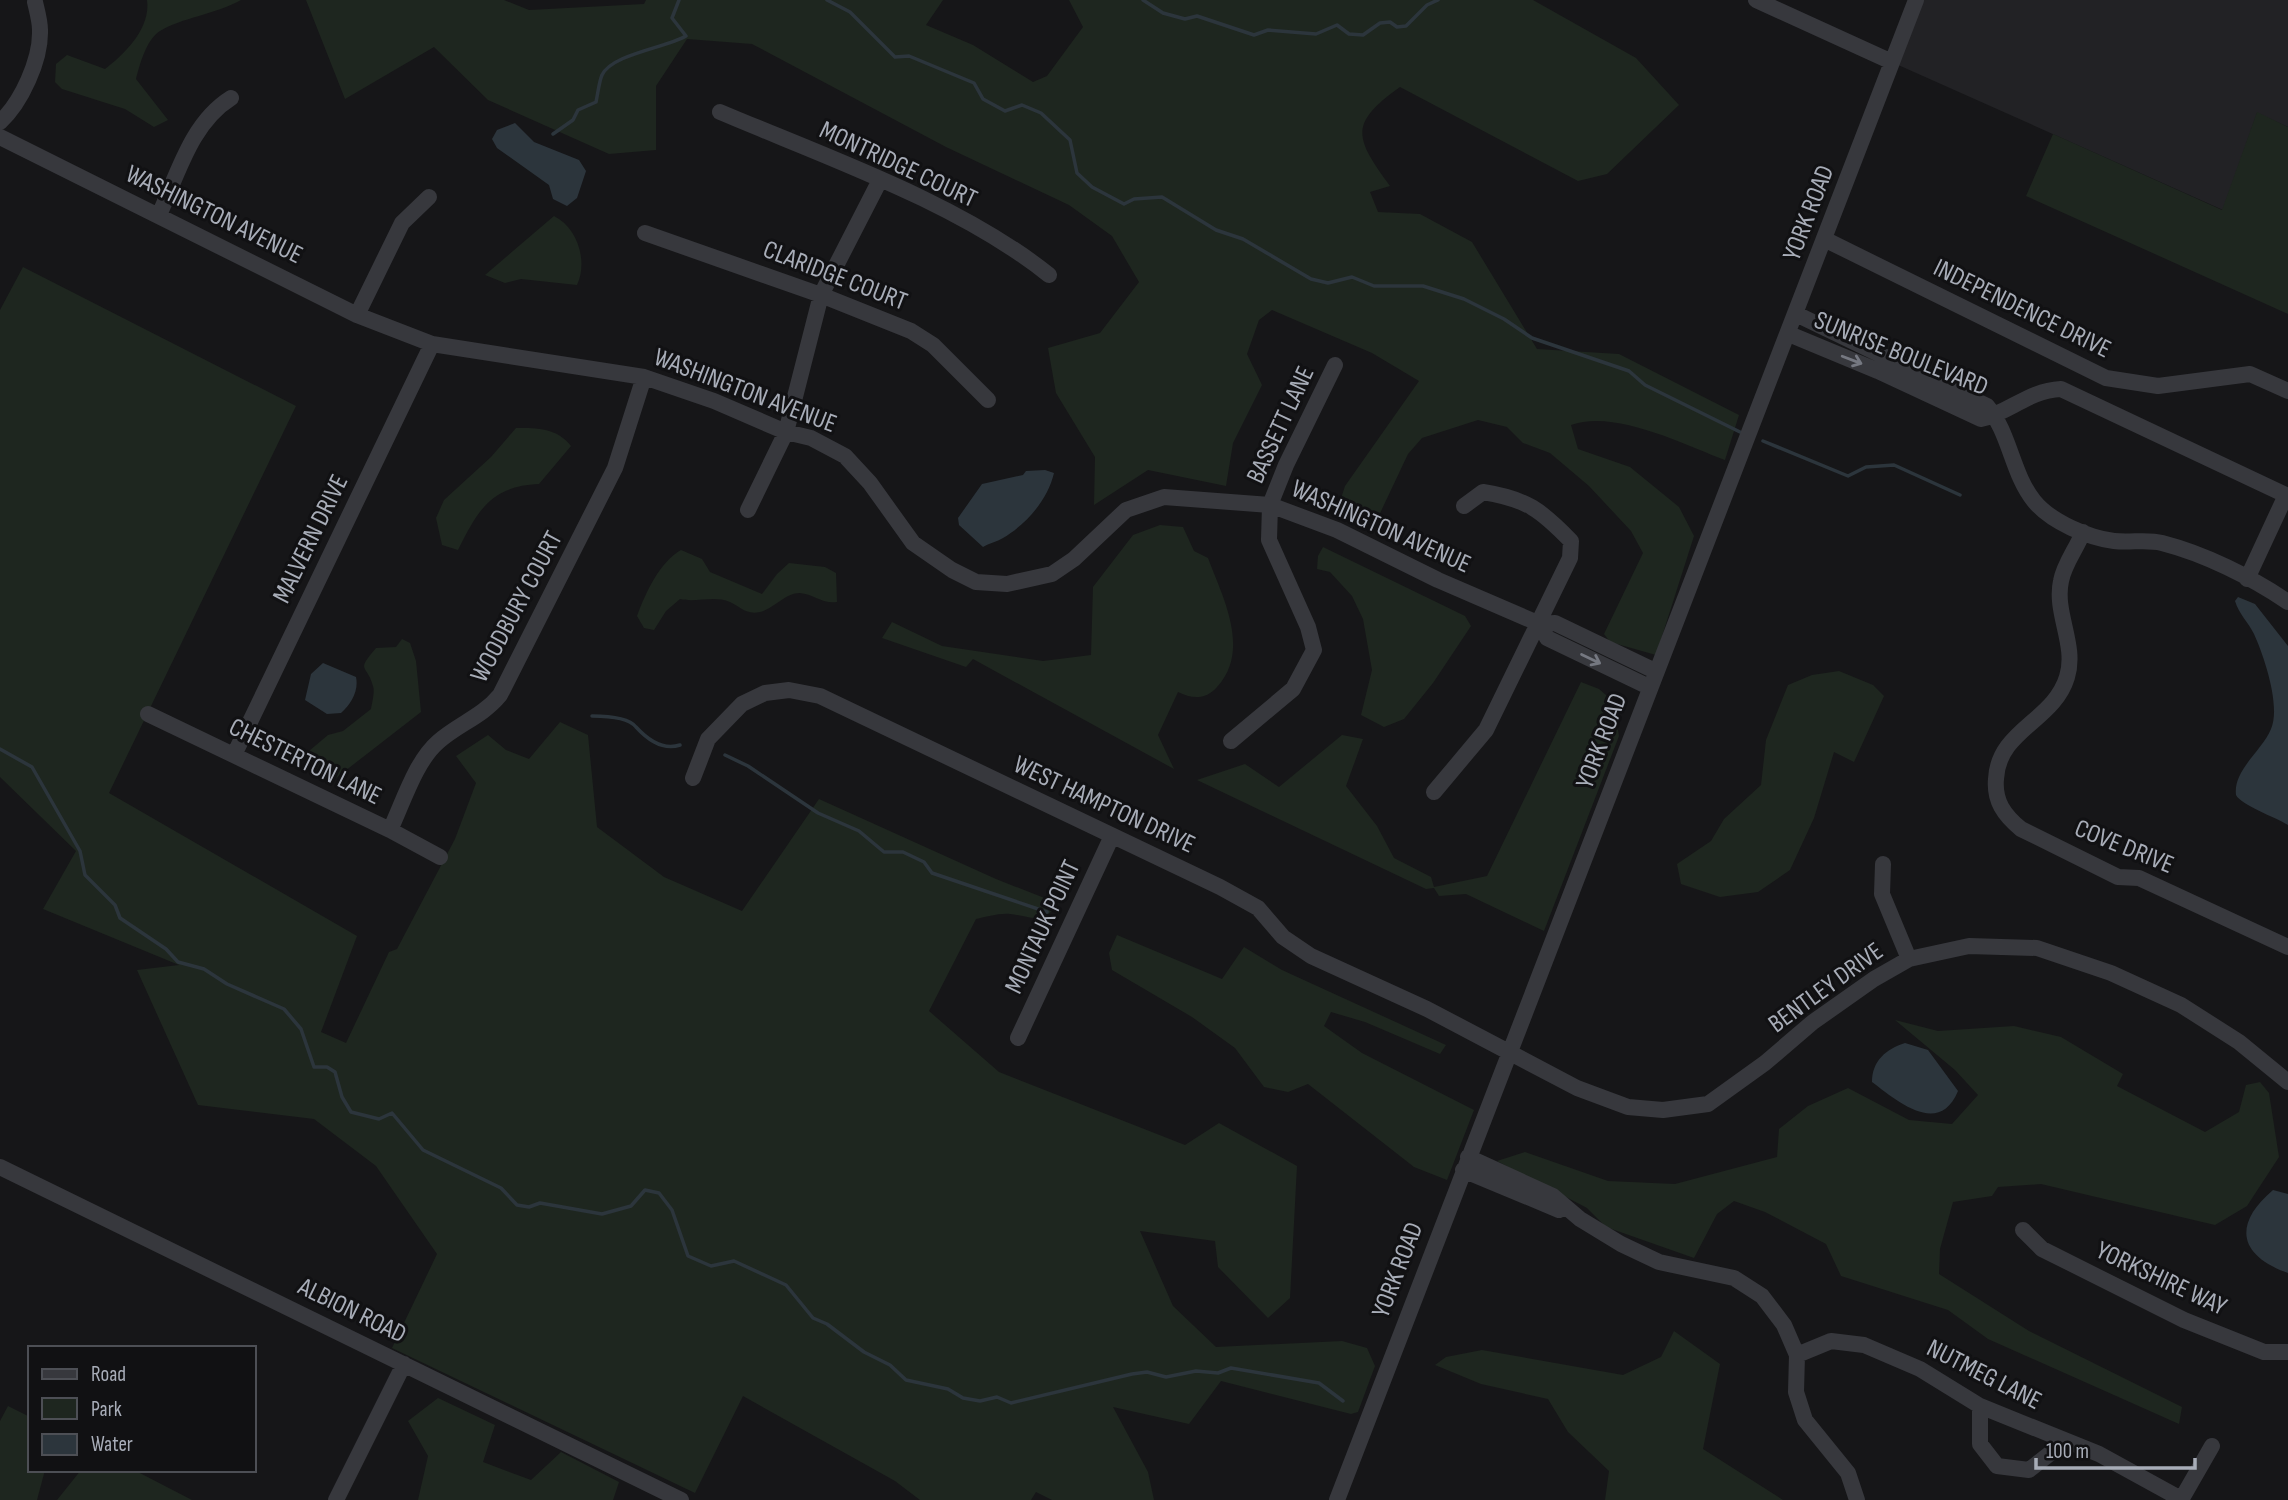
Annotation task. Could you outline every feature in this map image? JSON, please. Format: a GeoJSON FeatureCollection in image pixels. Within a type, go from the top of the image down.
{"type":"FeatureCollection","features":[{"type":"Feature","properties":{"kind":"street"},"geometry":{"type":"LineString","coordinates":[[1756,0],[1892,62]]}},
{"type":"Feature","properties":{"kind":"street","name":"YORK ROAD"},"geometry":{"type":"LineString","coordinates":[[1336,1500],[1916,0]]}},
{"type":"Feature","properties":{"kind":"street"},"geometry":{"type":"LineString","coordinates":[[0,121],[11,111],[33,66],[41,32],[35,2]]}},
{"type":"Feature","properties":{"kind":"street"},"geometry":{"type":"LineString","coordinates":[[159,215],[199,128],[214,108],[231,98]]}},
{"type":"Feature","properties":{"kind":"street","name":"MONTRIDGE COURT"},"geometry":{"type":"LineString","coordinates":[[720,112],[880,180],[957,218],[1032,261],[1049,275]]}},
{"type":"Feature","properties":{"kind":"street","name":"WASHINGTON AVENUE"},"geometry":{"type":"LineString","coordinates":[[0,137],[357,314],[432,344],[644,377],[714,401],[786,432],[811,438],[845,456],[870,483],[914,544],[952,570],[976,582],[1007,584],[1052,574],[1074,559],[1126,510],[1164,496],[1270,505],[1337,530],[1438,580],[1540,624],[1555,623],[1655,671]]}},
{"type":"Feature","properties":{"kind":"street"},"geometry":{"type":"LineString","coordinates":[[748,510],[786,432],[821,295],[880,180]]}},
{"type":"Feature","properties":{"kind":"street"},"geometry":{"type":"LineString","coordinates":[[357,314],[402,223],[429,197]]}},
{"type":"Feature","properties":{"kind":"street","name":"CLARIDGE COURT"},"geometry":{"type":"LineString","coordinates":[[645,233],[821,295],[911,331],[933,345],[988,400]]}},
{"type":"Feature","properties":{"kind":"street","name":"INDEPENDENCE DRIVE"},"geometry":{"type":"LineString","coordinates":[[1824,239],[2106,378],[2158,386],[2250,374],[2288,391]]}},
{"type":"Feature","properties":{"kind":"street","name":"SUNRISE BOULEVARD"},"geometry":{"type":"LineString","coordinates":[[1796,314],[1981,401],[1995,415],[2022,480],[2034,501],[2046,512],[2099,539],[2159,542],[2187,551],[2288,601]]}},
{"type":"Feature","properties":{"kind":"street","name":"SUNRISE BOULEVARD"},"geometry":{"type":"LineString","coordinates":[[1789,334],[1981,419],[1995,415],[2040,390],[2061,389],[2287,495]]}},
{"type":"Feature","properties":{"kind":"street","name":"MALVERN DRIVE"},"geometry":{"type":"LineString","coordinates":[[234,755],[432,344]]}},
{"type":"Feature","properties":{"kind":"street","name":"BASSETT LANE"},"geometry":{"type":"LineString","coordinates":[[1270,505],[1286,465],[1335,365]]}},
{"type":"Feature","properties":{"kind":"street","name":"WOODBURY COURT"},"geometry":{"type":"LineString","coordinates":[[390,830],[422,764],[436,743],[487,710],[500,695],[615,468],[644,377]]}},
{"type":"Feature","properties":{"kind":"street"},"geometry":{"type":"LineString","coordinates":[[1434,792],[1486,730],[1570,558],[1571,541],[1543,512],[1510,496],[1483,492],[1464,506]]}},
{"type":"Feature","properties":{"kind":"street"},"geometry":{"type":"LineString","coordinates":[[2247,579],[2287,495]]}},
{"type":"Feature","properties":{"kind":"street"},"geometry":{"type":"LineString","coordinates":[[1231,741],[1293,689],[1314,650],[1308,627],[1269,540],[1270,505]]}},
{"type":"Feature","properties":{"kind":"street","name":"COVE DRIVE"},"geometry":{"type":"LineString","coordinates":[[2083,532],[2061,580],[2062,612],[2068,642],[2068,675],[2061,692],[2048,708],[2014,737],[2000,754],[1995,782],[1998,803],[2021,829],[2118,877],[2139,878],[2288,947]]}},
{"type":"Feature","properties":{"kind":"street","name":"WASHINGTON AVENUE"},"geometry":{"type":"LineString","coordinates":[[1540,624],[1547,638],[1649,687]]}},
{"type":"Feature","properties":{"kind":"street","name":"WEST HAMPTON DRIVE"},"geometry":{"type":"LineString","coordinates":[[693,778],[708,739],[742,704],[765,693],[789,690],[820,696],[1220,887],[1258,908],[1283,937],[1311,956],[1427,1009],[1510,1052]]}},
{"type":"Feature","properties":{"kind":"street","name":"CHESTERTON LANE"},"geometry":{"type":"LineString","coordinates":[[148,714],[390,830],[440,857]]}},
{"type":"Feature","properties":{"kind":"street","name":"MONTAUK POINT"},"geometry":{"type":"LineString","coordinates":[[1018,1038],[1112,836]]}},
{"type":"Feature","properties":{"kind":"street"},"geometry":{"type":"LineString","coordinates":[[1883,864],[1882,894],[1909,959]]}},
{"type":"Feature","properties":{"kind":"street","name":"BENTLEY DRIVE"},"geometry":{"type":"LineString","coordinates":[[1510,1052],[1577,1088],[1628,1107],[1663,1110],[1708,1104],[1765,1063],[1813,1022],[1874,979],[1909,959],[1969,946],[2037,948],[2111,973],[2181,1005],[2239,1042],[2288,1082]]}},
{"type":"Feature","properties":{"kind":"street"},"geometry":{"type":"LineString","coordinates":[[1466,1163],[1580,1219],[1621,1244],[1659,1262],[1734,1278],[1762,1296],[1784,1325],[1797,1355],[1796,1392],[1805,1420],[1848,1473],[1857,1500]]}},
{"type":"Feature","properties":{"kind":"street","name":"ALBION ROAD"},"geometry":{"type":"LineString","coordinates":[[0,1167],[681,1500]]}},
{"type":"Feature","properties":{"kind":"street","name":"YORKSHIRE WAY"},"geometry":{"type":"LineString","coordinates":[[2023,1230],[2042,1249],[2184,1320],[2264,1352],[2288,1352]]}},
{"type":"Feature","properties":{"kind":"street","name":"NUTMEG LANE"},"geometry":{"type":"LineString","coordinates":[[1797,1355],[1831,1341],[1864,1345],[1920,1369],[1980,1406],[2099,1454],[2181,1499]]}},
{"type":"Feature","properties":{"kind":"street"},"geometry":{"type":"LineString","coordinates":[[337,1500],[404,1364]]}},
{"type":"Feature","properties":{"kind":"street"},"geometry":{"type":"LineString","coordinates":[[1980,1406],[1980,1444],[1997,1466],[2029,1469],[2066,1441]]}},
{"type":"Feature","properties":{"kind":"street"},"geometry":{"type":"LineString","coordinates":[[2181,1499],[2212,1446]]}},
{"type":"Feature","properties":{"kind":"shaded area"},"geometry":{"type":"Polygon","coordinates":[[[1923,0],[2288,0],[2288,127],[2257,113],[2223,210],[1896,64],[1923,0]]]}},
{"type":"Feature","properties":{"kind":"green space"},"geometry":{"type":"Polygon","coordinates":[[[147,0],[241,0],[168,27],[151,40],[136,79],[168,120],[154,127],[125,109],[62,89],[55,82],[56,64],[67,55],[105,69],[113,63],[141,30],[147,0]]]}},
{"type":"Feature","properties":{"kind":"green space"},"geometry":{"type":"Polygon","coordinates":[[[306,0],[504,0],[529,10],[644,4],[646,0],[943,0],[926,25],[973,45],[1033,82],[1047,76],[1083,27],[1069,0],[1533,0],[1636,58],[1679,105],[1607,174],[1578,181],[1400,87],[1372,111],[1362,132],[1369,155],[1390,186],[1370,192],[1378,212],[1420,214],[1472,242],[1537,349],[1619,354],[1739,415],[1725,460],[1628,425],[1588,421],[1571,425],[1578,449],[1630,467],[1679,507],[1694,536],[1656,655],[1610,642],[1604,634],[1643,553],[1631,531],[1589,486],[1550,453],[1523,443],[1507,427],[1478,420],[1422,438],[1408,454],[1374,526],[1337,511],[1345,486],[1419,381],[1372,353],[1272,310],[1259,320],[1247,354],[1262,385],[1233,443],[1226,486],[1148,470],[1094,505],[1095,457],[1056,393],[1048,348],[1100,333],[1139,282],[1112,236],[1069,205],[946,147],[752,44],[687,39],[656,86],[656,150],[609,154],[488,100],[434,47],[345,99],[306,0]]]}},
{"type":"Feature","properties":{"kind":"green space"},"geometry":{"type":"Polygon","coordinates":[[[2257,112],[2288,127],[2288,314],[2026,196],[2053,134],[2222,210],[2257,112]]]}},
{"type":"Feature","properties":{"kind":"green space"},"geometry":{"type":"Polygon","coordinates":[[[554,216],[569,229],[579,246],[581,266],[577,285],[521,279],[505,283],[485,275],[554,216]]]}},
{"type":"Feature","properties":{"kind":"green space"},"geometry":{"type":"Polygon","coordinates":[[[23,267],[296,406],[109,793],[357,936],[321,1032],[346,1043],[389,952],[397,949],[455,839],[476,783],[456,756],[488,735],[506,750],[529,759],[560,722],[588,735],[597,827],[664,877],[742,911],[819,799],[996,879],[1047,899],[1056,907],[1040,918],[1006,914],[976,919],[929,1011],[999,1072],[1185,1145],[1219,1123],[1297,1166],[1290,1298],[1268,1318],[1218,1267],[1215,1241],[1140,1231],[1173,1306],[1216,1347],[1342,1341],[1367,1348],[1375,1366],[1358,1412],[1351,1414],[1221,1381],[1189,1424],[1113,1407],[1148,1472],[1154,1500],[1052,1500],[1036,1492],[1031,1500],[920,1500],[895,1481],[743,1396],[695,1493],[392,1348],[437,1254],[376,1166],[314,1119],[198,1105],[137,970],[179,965],[43,909],[76,851],[0,777],[0,310],[23,267]]]}},
{"type":"Feature","properties":{"kind":"green space"},"geometry":{"type":"Polygon","coordinates":[[[516,428],[553,432],[571,446],[539,484],[509,490],[488,503],[472,523],[458,550],[442,545],[436,518],[444,500],[491,457],[516,428]]]}},
{"type":"Feature","properties":{"kind":"green space"},"geometry":{"type":"Polygon","coordinates":[[[1160,525],[1183,527],[1194,551],[1208,558],[1226,607],[1233,640],[1232,657],[1227,672],[1217,687],[1199,697],[1178,692],[1158,735],[1174,769],[973,659],[966,667],[882,638],[892,622],[942,646],[1043,661],[1091,655],[1093,587],[1133,535],[1160,525]]]}},
{"type":"Feature","properties":{"kind":"green space"},"geometry":{"type":"Polygon","coordinates":[[[1323,547],[1465,616],[1471,626],[1433,683],[1404,719],[1384,727],[1361,715],[1372,670],[1363,619],[1352,596],[1330,572],[1317,569],[1318,556],[1323,547]]]}},
{"type":"Feature","properties":{"kind":"green space"},"geometry":{"type":"Polygon","coordinates":[[[681,550],[702,559],[710,572],[762,594],[789,563],[825,567],[836,573],[837,602],[827,602],[800,593],[755,613],[724,600],[680,599],[666,611],[654,630],[644,628],[637,616],[645,597],[666,562],[681,550]]]}},
{"type":"Feature","properties":{"kind":"green space"},"geometry":{"type":"Polygon","coordinates":[[[402,639],[410,643],[416,661],[421,712],[336,778],[319,775],[310,766],[309,751],[328,735],[343,731],[371,709],[374,688],[364,665],[376,648],[396,647],[402,639]]]}},
{"type":"Feature","properties":{"kind":"green space"},"geometry":{"type":"Polygon","coordinates":[[[1839,671],[1873,685],[1884,696],[1854,762],[1834,752],[1814,818],[1790,870],[1758,892],[1720,897],[1681,884],[1677,864],[1711,841],[1724,819],[1761,785],[1766,740],[1788,685],[1812,675],[1839,671]]]}},
{"type":"Feature","properties":{"kind":"green space"},"geometry":{"type":"Polygon","coordinates":[[[1581,682],[1599,689],[1613,701],[1619,736],[1544,931],[1466,894],[1439,896],[1434,888],[1426,889],[1197,780],[1245,764],[1279,787],[1342,735],[1363,739],[1346,786],[1377,826],[1394,858],[1431,877],[1434,887],[1487,876],[1581,682]]]}},
{"type":"Feature","properties":{"kind":"green space"},"geometry":{"type":"Polygon","coordinates":[[[1117,935],[1222,979],[1244,947],[1282,970],[1446,1045],[1440,1054],[1365,1022],[1331,1012],[1324,1026],[1362,1053],[1474,1110],[1447,1180],[1414,1167],[1308,1084],[1288,1092],[1264,1087],[1235,1048],[1192,1017],[1112,970],[1109,953],[1117,935]]]}},
{"type":"Feature","properties":{"kind":"green space"},"geometry":{"type":"Polygon","coordinates":[[[1895,1020],[1938,1031],[2014,1026],[2061,1037],[2123,1074],[2117,1086],[2205,1132],[2239,1112],[2246,1085],[2260,1082],[2269,1093],[2279,1157],[2247,1206],[2215,1225],[2041,1184],[1998,1187],[1992,1196],[1953,1202],[1940,1249],[1939,1274],[2029,1331],[2182,1407],[2179,1424],[1988,1339],[1948,1310],[1841,1276],[1826,1244],[1765,1212],[1734,1201],[1717,1214],[1694,1258],[1606,1227],[1587,1208],[1497,1161],[1525,1152],[1608,1181],[1675,1184],[1777,1157],[1779,1129],[1808,1106],[1848,1088],[1909,1120],[1952,1124],[1978,1095],[1955,1070],[1895,1020]]]}},
{"type":"Feature","properties":{"kind":"green space"},"geometry":{"type":"Polygon","coordinates":[[[1674,1331],[1720,1364],[1703,1449],[1783,1500],[1605,1500],[1609,1471],[1568,1432],[1548,1399],[1481,1384],[1435,1365],[1446,1357],[1482,1350],[1623,1375],[1661,1357],[1674,1331]]]}},
{"type":"Feature","properties":{"kind":"green space"},"geometry":{"type":"Polygon","coordinates":[[[438,1398],[495,1425],[483,1462],[531,1480],[561,1452],[619,1482],[613,1500],[418,1500],[428,1456],[408,1421],[438,1398]]]}},
{"type":"Feature","properties":{"kind":"green space"},"geometry":{"type":"Polygon","coordinates":[[[8,1406],[28,1416],[28,1472],[44,1472],[37,1500],[0,1500],[0,1421],[8,1406]]]}},
{"type":"Feature","properties":{"kind":"green space"},"geometry":{"type":"Polygon","coordinates":[[[79,1472],[138,1472],[192,1500],[57,1500],[79,1472]]]}},
{"type":"Feature","properties":{"kind":"water"},"geometry":{"type":"Polygon","coordinates":[[[515,123],[534,142],[579,160],[586,171],[577,198],[567,206],[553,199],[549,185],[497,148],[492,139],[497,130],[515,123]]]}},
{"type":"Feature","properties":{"kind":"water"},"geometry":{"type":"Polygon","coordinates":[[[1045,470],[1054,473],[1042,501],[1028,518],[1003,538],[983,547],[959,525],[958,518],[982,484],[1023,475],[1026,471],[1045,470]]]}},
{"type":"Feature","properties":{"kind":"water"},"geometry":{"type":"Polygon","coordinates":[[[2238,597],[2255,604],[2288,646],[2288,825],[2251,807],[2236,795],[2236,786],[2243,769],[2267,737],[2274,719],[2270,681],[2254,634],[2235,601],[2238,597]]]}},
{"type":"Feature","properties":{"kind":"water"},"geometry":{"type":"Polygon","coordinates":[[[323,663],[356,677],[353,697],[341,713],[327,714],[305,700],[311,674],[323,663]]]}},
{"type":"Feature","properties":{"kind":"water"},"geometry":{"type":"Polygon","coordinates":[[[1905,1043],[1928,1050],[1958,1091],[1950,1105],[1940,1112],[1917,1111],[1872,1082],[1874,1068],[1881,1057],[1905,1043]]]}},
{"type":"Feature","properties":{"kind":"water"},"geometry":{"type":"Polygon","coordinates":[[[2273,1190],[2288,1194],[2288,1273],[2259,1257],[2247,1238],[2251,1215],[2273,1190]]]}},
{"type":"Feature","properties":{"kind":"waterway"},"geometry":{"type":"LineString","coordinates":[[553,134],[573,120],[578,110],[596,102],[602,75],[616,62],[686,36],[672,18],[679,0]]}},
{"type":"Feature","properties":{"kind":"waterway"},"geometry":{"type":"LineString","coordinates":[[827,0],[850,12],[895,57],[909,56],[974,83],[983,99],[1005,111],[1022,105],[1041,113],[1070,140],[1077,173],[1092,187],[1124,204],[1134,199],[1162,197],[1216,230],[1243,239],[1311,279],[1328,283],[1352,277],[1374,286],[1423,286],[1464,299],[1504,319],[1532,338],[1629,371],[1645,385],[1740,432]]}},
{"type":"Feature","properties":{"kind":"waterway"},"geometry":{"type":"LineString","coordinates":[[1143,0],[1163,13],[1185,19],[1197,16],[1254,35],[1268,30],[1316,34],[1337,25],[1349,34],[1363,35],[1380,23],[1390,22],[1397,27],[1406,26],[1427,5],[1438,0]]}},
{"type":"Feature","properties":{"kind":"waterway"},"geometry":{"type":"LineString","coordinates":[[1763,441],[1848,476],[1866,467],[1894,465],[1960,495]]}},
{"type":"Feature","properties":{"kind":"waterway"},"geometry":{"type":"LineString","coordinates":[[592,716],[621,719],[632,724],[655,743],[680,745]]}},
{"type":"Feature","properties":{"kind":"waterway"},"geometry":{"type":"LineString","coordinates":[[0,749],[32,767],[80,851],[85,875],[115,905],[120,918],[166,949],[178,962],[204,969],[227,984],[284,1009],[301,1029],[314,1067],[327,1067],[335,1072],[342,1097],[351,1112],[379,1119],[392,1113],[423,1150],[501,1188],[517,1205],[529,1207],[540,1203],[602,1214],[631,1206],[645,1190],[659,1193],[672,1210],[688,1256],[711,1266],[734,1261],[786,1285],[813,1318],[827,1324],[864,1352],[890,1365],[906,1380],[948,1389],[963,1398],[980,1401],[997,1397],[1011,1403],[1132,1374],[1147,1372],[1166,1377],[1196,1371],[1218,1373],[1231,1368],[1319,1383],[1343,1401]]}},
{"type":"Feature","properties":{"kind":"waterway"},"geometry":{"type":"LineString","coordinates":[[725,755],[748,766],[818,813],[859,831],[884,852],[903,852],[924,862],[932,873],[1047,912]]}}]}
